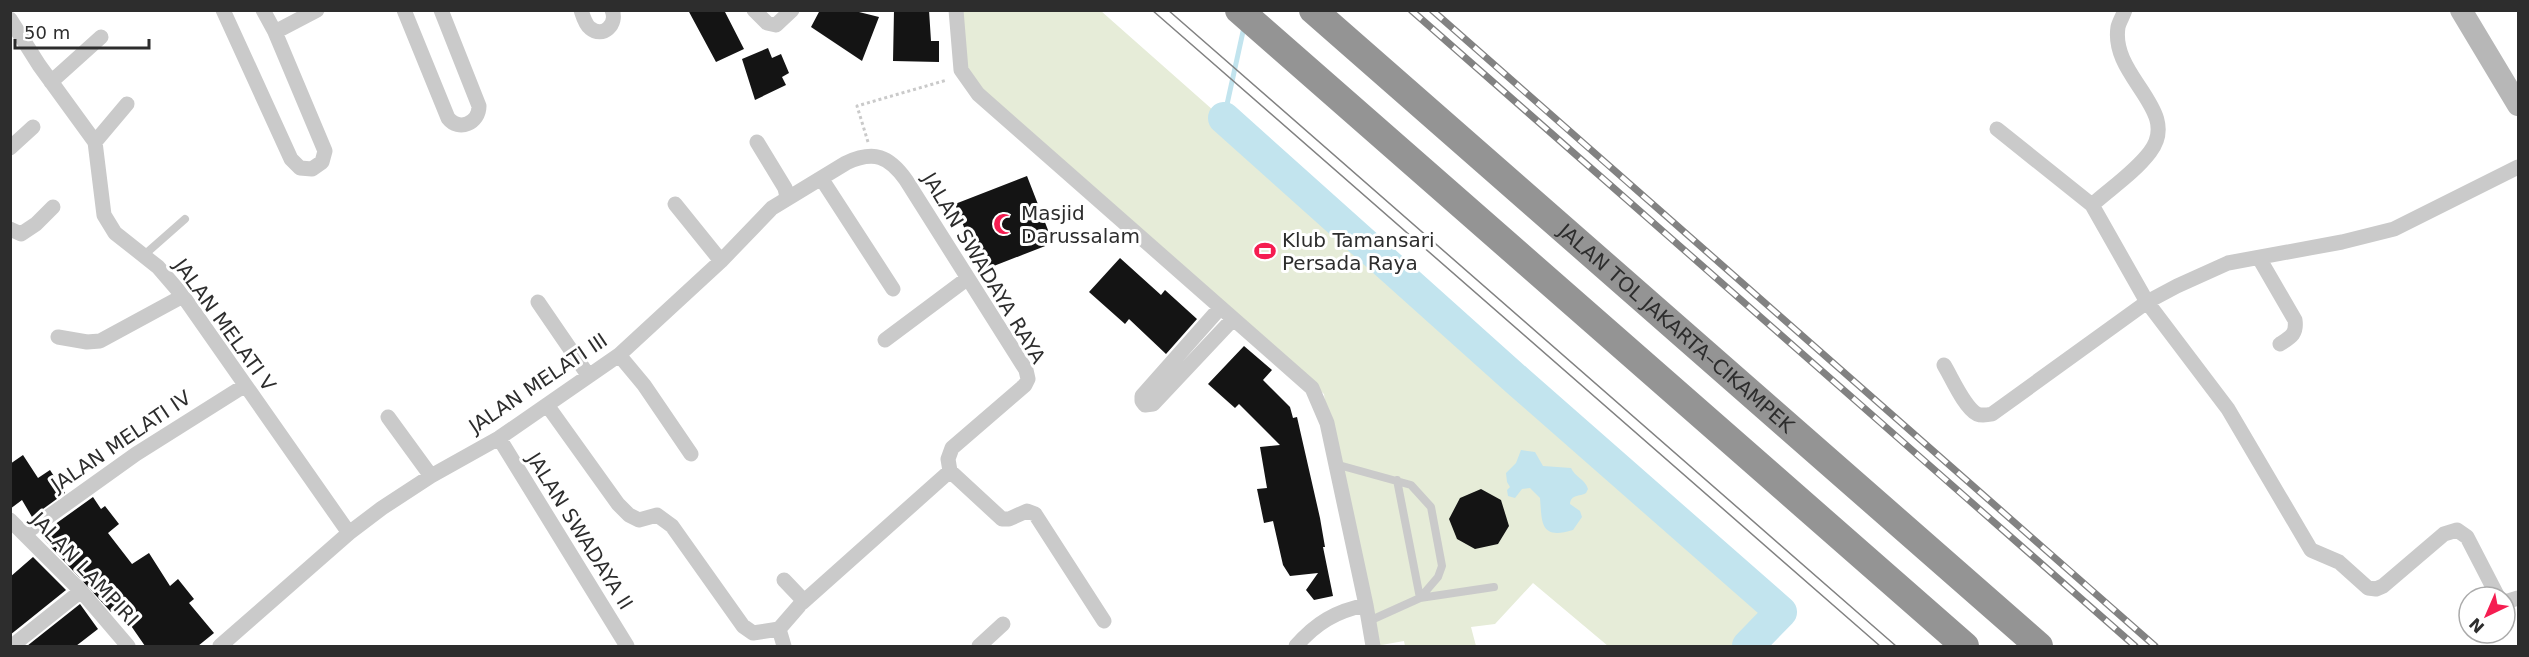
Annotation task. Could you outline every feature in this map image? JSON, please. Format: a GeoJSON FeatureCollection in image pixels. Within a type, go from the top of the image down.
{"type":"FeatureCollection","features":[{"type":"Feature","properties":{"kind":"highway"},"geometry":{"type":"LineString","coordinates":[[1239,10],[1965,646]]}},
{"type":"Feature","properties":{"kind":"highway","name":"JALAN TOL JAKARTA–CIKAMPEK"},"geometry":{"type":"LineString","coordinates":[[1320,17],[2039,646]]}},
{"type":"Feature","properties":{"kind":"street"},"geometry":{"type":"LineString","coordinates":[[223,10],[291,159],[300,168],[312,169],[322,162],[325,151],[263,10]]}},
{"type":"Feature","properties":{"kind":"street"},"geometry":{"type":"LineString","coordinates":[[275,33],[317,10]]}},
{"type":"Feature","properties":{"kind":"street"},"geometry":{"type":"LineString","coordinates":[[404,10],[448,118],[459,126],[474,121],[478,115],[479,106],[441,10]]}},
{"type":"Feature","properties":{"kind":"street"},"geometry":{"type":"LineString","coordinates":[[581,10],[587,25],[597,32],[603,31],[614,23],[612,10]]}},
{"type":"Feature","properties":{"kind":"street"},"geometry":{"type":"LineString","coordinates":[[753,10],[767,23],[776,25],[792,10]]}},
{"type":"Feature","properties":{"kind":"street"},"geometry":{"type":"LineString","coordinates":[[956,10],[961,70],[978,94],[1312,388],[1327,423],[1373,646]]}},
{"type":"Feature","properties":{"kind":"street"},"geometry":{"type":"LineString","coordinates":[[2092,205],[2151,151],[2160,130],[2157,115],[2125,67],[2120,54],[2118,27],[2125,10]]}},
{"type":"Feature","properties":{"kind":"street"},"geometry":{"type":"LineString","coordinates":[[2461,10],[2518,105]]}},
{"type":"Feature","properties":{"kind":"street","name":"JALAN MELATI V"},"geometry":{"type":"LineString","coordinates":[[10,19],[94,142],[104,215],[115,232],[158,267],[183,296],[349,533]]}},
{"type":"Feature","properties":{"kind":"street"},"geometry":{"type":"LineString","coordinates":[[51,82],[101,37]]}},
{"type":"Feature","properties":{"kind":"street"},"geometry":{"type":"LineString","coordinates":[[94,142],[127,104]]}},
{"type":"Feature","properties":{"kind":"street"},"geometry":{"type":"LineString","coordinates":[[10,148],[33,127]]}},
{"type":"Feature","properties":{"kind":"street"},"geometry":{"type":"LineString","coordinates":[[1997,129],[2092,205],[2147,302],[2228,408],[2312,550],[2339,562],[2361,584],[2376,589],[2383,586],[2444,534],[2457,530],[2468,537],[2492,585]]}},
{"type":"Feature","properties":{"kind":"street"},"geometry":{"type":"LineString","coordinates":[[757,142],[785,188],[787,197]]}},
{"type":"Feature","properties":{"kind":"street","name":"JALAN MELATI III"},"geometry":{"type":"LineString","coordinates":[[220,646],[349,533],[431,476],[499,438],[619,355],[721,261],[751,227],[787,197],[857,158],[874,155]]}},
{"type":"Feature","properties":{"kind":"street","name":"JALAN SWADAYA RAYA"},"geometry":{"type":"LineString","coordinates":[[874,155],[898,170],[1026,370],[1028,379],[1025,385],[952,448],[948,459],[950,471]]}},
{"type":"Feature","properties":{"kind":"street"},"geometry":{"type":"LineString","coordinates":[[1944,365],[1960,394],[1976,413],[1983,416],[1992,414],[2147,302],[2228,263],[2369,237],[2394,229],[2518,166]]}},
{"type":"Feature","properties":{"kind":"street"},"geometry":{"type":"LineString","coordinates":[[821,178],[893,289]]}},
{"type":"Feature","properties":{"kind":"street"},"geometry":{"type":"LineString","coordinates":[[675,204],[721,261]]}},
{"type":"Feature","properties":{"kind":"street"},"geometry":{"type":"LineString","coordinates":[[10,230],[21,234],[36,224],[53,207]]}},
{"type":"Feature","properties":{"kind":"street"},"geometry":{"type":"LineString","coordinates":[[2259,258],[2295,320],[2296,330],[2292,337],[2280,344]]}},
{"type":"Feature","properties":{"kind":"street"},"geometry":{"type":"LineString","coordinates":[[885,340],[968,278]]}},
{"type":"Feature","properties":{"kind":"street"},"geometry":{"type":"LineString","coordinates":[[58,337],[87,342],[99,341],[183,296]]}},
{"type":"Feature","properties":{"kind":"street"},"geometry":{"type":"LineString","coordinates":[[538,302],[588,375]]}},
{"type":"Feature","properties":{"kind":"street"},"geometry":{"type":"LineString","coordinates":[[1220,308],[1142,396],[1145,405],[1153,404],[1233,319]]}},
{"type":"Feature","properties":{"kind":"street"},"geometry":{"type":"LineString","coordinates":[[619,355],[644,385],[692,454]]}},
{"type":"Feature","properties":{"kind":"street","name":"JALAN MELATI IV"},"geometry":{"type":"LineString","coordinates":[[24,534],[136,454],[244,386]]}},
{"type":"Feature","properties":{"kind":"street"},"geometry":{"type":"LineString","coordinates":[[547,405],[618,504],[634,519],[643,520],[657,515],[672,526],[743,626],[753,633],[783,623],[802,603],[950,471],[1002,519],[1009,519],[1027,511],[1035,514],[1104,621]]}},
{"type":"Feature","properties":{"kind":"street"},"geometry":{"type":"LineString","coordinates":[[388,417],[431,476]]}},
{"type":"Feature","properties":{"kind":"street","name":"JALAN SWADAYA II"},"geometry":{"type":"LineString","coordinates":[[499,438],[627,646]]}},
{"type":"Feature","properties":{"kind":"street","name":"JALAN LAMPIRI"},"geometry":{"type":"LineString","coordinates":[[10,520],[81,591],[128,646]]}},
{"type":"Feature","properties":{"kind":"street"},"geometry":{"type":"LineString","coordinates":[[784,580],[802,603]]}},
{"type":"Feature","properties":{"kind":"street"},"geometry":{"type":"LineString","coordinates":[[12,646],[81,591]]}},
{"type":"Feature","properties":{"kind":"street"},"geometry":{"type":"LineString","coordinates":[[1296,646],[1315,626],[1331,615],[1366,605]]}},
{"type":"Feature","properties":{"kind":"street"},"geometry":{"type":"LineString","coordinates":[[783,623],[784,646]]}},
{"type":"Feature","properties":{"kind":"street"},"geometry":{"type":"LineString","coordinates":[[979,646],[1003,624]]}},
{"type":"Feature","properties":{"kind":"lane"},"geometry":{"type":"LineString","coordinates":[[143,256],[185,219]]}},
{"type":"Feature","properties":{"kind":"lane"},"geometry":{"type":"LineString","coordinates":[[1335,464],[1411,485],[1431,507],[1442,566],[1438,578],[1420,598]]}},
{"type":"Feature","properties":{"kind":"lane"},"geometry":{"type":"LineString","coordinates":[[1397,480],[1420,598]]}},
{"type":"Feature","properties":{"kind":"lane"},"geometry":{"type":"LineString","coordinates":[[1369,621],[1420,598],[1494,586]]}},
{"type":"Feature","properties":{"kind":"path"},"geometry":{"type":"LineString","coordinates":[[874,155],[857,106],[932,84]]}},
{"type":"Feature","properties":{"kind":"green space","name":"Klub Tamansari Persada Raya"},"geometry":{"type":"Polygon","coordinates":[[[956,11],[1101,11],[1781,612],[1748,646],[1608,646],[1533,583],[1495,624],[1471,627],[1476,646],[1405,646],[1404,641],[1376,646],[1333,465],[1324,394],[978,94],[964,75],[956,11]]]}},
{"type":"Feature","properties":{"kind":"water"},"geometry":{"type":"Polygon","coordinates":[[[1521,450],[1535,452],[1543,466],[1571,468],[1587,486],[1586,493],[1574,497],[1570,504],[1580,511],[1582,517],[1573,530],[1562,533],[1549,531],[1541,515],[1540,498],[1530,488],[1522,489],[1515,498],[1508,496],[1507,490],[1510,487],[1506,473],[1516,463],[1521,450]]]}},
{"type":"Feature","properties":{"kind":"building"},"geometry":{"type":"Polygon","coordinates":[[[688,10],[724,10],[744,49],[716,62],[688,10]]]}},
{"type":"Feature","properties":{"kind":"building"},"geometry":{"type":"Polygon","coordinates":[[[820,10],[851,10],[879,17],[862,61],[811,27],[820,10]]]}},
{"type":"Feature","properties":{"kind":"building"},"geometry":{"type":"Polygon","coordinates":[[[894,10],[929,10],[931,41],[939,41],[939,62],[893,61],[894,10]]]}},
{"type":"Feature","properties":{"kind":"building"},"geometry":{"type":"Polygon","coordinates":[[[768,48],[772,58],[781,54],[789,73],[782,77],[786,85],[755,100],[742,59],[768,48]]]}},
{"type":"Feature","properties":{"kind":"building","name":"Masjid Darussalam"},"geometry":{"type":"Polygon","coordinates":[[[1027,176],[1053,243],[981,271],[955,204],[1027,176]]]}},
{"type":"Feature","properties":{"kind":"building"},"geometry":{"type":"Polygon","coordinates":[[[1120,258],[1161,295],[1165,290],[1197,319],[1166,354],[1129,319],[1125,324],[1089,292],[1120,258]]]}},
{"type":"Feature","properties":{"kind":"building"},"geometry":{"type":"Polygon","coordinates":[[[1244,346],[1272,370],[1263,380],[1290,407],[1293,418],[1297,417],[1320,518],[1325,547],[1323,547],[1333,596],[1314,600],[1306,590],[1318,573],[1290,576],[1283,565],[1273,521],[1264,523],[1257,489],[1267,488],[1260,447],[1280,445],[1239,404],[1235,408],[1208,384],[1244,346]]]}},
{"type":"Feature","properties":{"kind":"building"},"geometry":{"type":"Polygon","coordinates":[[[23,455],[38,478],[50,470],[65,493],[32,517],[22,500],[10,509],[10,464],[23,455]]]}},
{"type":"Feature","properties":{"kind":"building"},"geometry":{"type":"Polygon","coordinates":[[[1481,489],[1501,500],[1509,526],[1498,544],[1475,549],[1457,539],[1449,519],[1460,498],[1481,489]]]}},
{"type":"Feature","properties":{"kind":"building"},"geometry":{"type":"Polygon","coordinates":[[[93,497],[101,509],[105,506],[119,524],[108,533],[132,564],[149,553],[170,586],[178,579],[194,599],[189,603],[214,633],[198,646],[145,646],[118,607],[111,612],[40,535],[93,497]]]}},
{"type":"Feature","properties":{"kind":"building"},"geometry":{"type":"Polygon","coordinates":[[[33,557],[66,590],[10,635],[10,577],[33,557]]]}},
{"type":"Feature","properties":{"kind":"building"},"geometry":{"type":"Polygon","coordinates":[[[80,604],[98,629],[76,646],[27,646],[80,604]]]}},
{"type":"Feature","properties":{"kind":"waterway"},"geometry":{"type":"LineString","coordinates":[[1224,118],[1244,27]]}},
{"type":"Feature","properties":{"kind":"waterway"},"geometry":{"type":"LineString","coordinates":[[1224,118],[1520,383],[1781,612],[1748,646]]}},
{"type":"Feature","properties":{"kind":"tram line"},"geometry":{"type":"LineString","coordinates":[[1152,10],[1880,646]]}},
{"type":"Feature","properties":{"kind":"tram line"},"geometry":{"type":"LineString","coordinates":[[1168,10],[1896,646]]}},
{"type":"Feature","properties":{"kind":"railway"},"geometry":{"type":"LineString","coordinates":[[1411,10],[2135,646]]}},
{"type":"Feature","properties":{"kind":"railway"},"geometry":{"type":"LineString","coordinates":[[1432,10],[2155,646]]}},
{"type":"Feature","properties":{"kind":"place","name":"Masjid Darussalam"},"geometry":{"type":"Point","coordinates":[1004,224]}},
{"type":"Feature","properties":{"kind":"place","name":"Klub Tamansari Persada Raya"},"geometry":{"type":"Point","coordinates":[1265,251]}}]}
